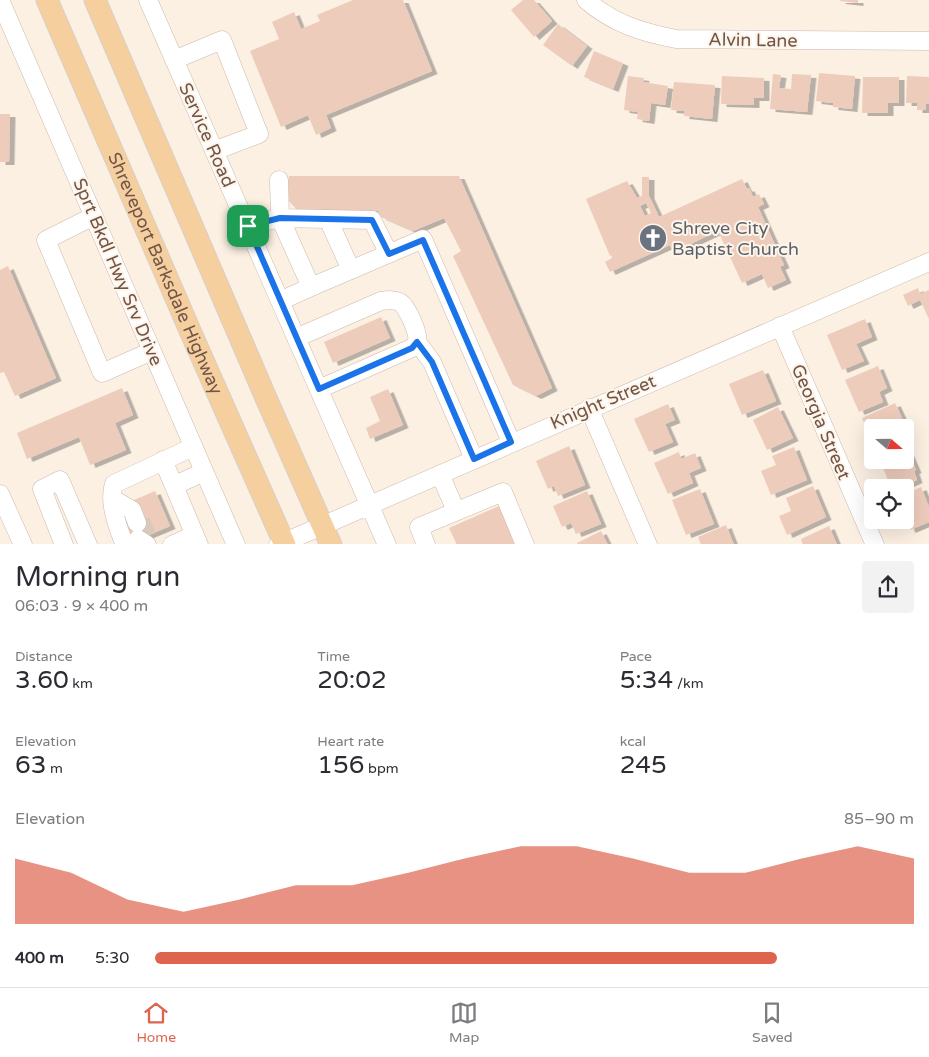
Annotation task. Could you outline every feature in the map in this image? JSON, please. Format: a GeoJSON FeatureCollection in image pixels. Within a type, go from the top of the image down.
{"type":"FeatureCollection","features":[{"type":"Feature","properties":{"kind":"main road","name":"Shreveport Barksdale Highway"},"geometry":{"type":"LineString","coordinates":[[48,0],[282,544]]}},
{"type":"Feature","properties":{"kind":"main road"},"geometry":{"type":"LineString","coordinates":[[94,0],[331,544]]}},
{"type":"Feature","properties":{"kind":"street","name":"Sprt Bkdl Hwy Srv Drive"},"geometry":{"type":"LineString","coordinates":[[0,0],[236,544]]}},
{"type":"Feature","properties":{"kind":"street","name":"Service Road"},"geometry":{"type":"LineString","coordinates":[[148,0],[387,544]]}},
{"type":"Feature","properties":{"kind":"street","name":"Alvin Lane"},"geometry":{"type":"LineString","coordinates":[[586,0],[621,24],[648,34],[676,39],[929,41]]}},
{"type":"Feature","properties":{"kind":"street"},"geometry":{"type":"LineString","coordinates":[[174,60],[222,40],[258,134],[214,151]]}},
{"type":"Feature","properties":{"kind":"street"},"geometry":{"type":"LineString","coordinates":[[279,180],[280,218],[311,287]]}},
{"type":"Feature","properties":{"kind":"street"},"geometry":{"type":"LineString","coordinates":[[94,216],[46,240],[102,373],[152,351]]}},
{"type":"Feature","properties":{"kind":"street"},"geometry":{"type":"LineString","coordinates":[[248,226],[280,218],[372,220],[389,254]]}},
{"type":"Feature","properties":{"kind":"street"},"geometry":{"type":"LineString","coordinates":[[328,219],[352,270]]}},
{"type":"Feature","properties":{"kind":"street"},"geometry":{"type":"LineString","coordinates":[[280,301],[423,240],[511,442]]}},
{"type":"Feature","properties":{"kind":"street","name":"Knight Street"},"geometry":{"type":"LineString","coordinates":[[282,544],[511,442],[929,262]]}},
{"type":"Feature","properties":{"kind":"street"},"geometry":{"type":"LineString","coordinates":[[296,338],[382,301],[392,300],[400,302],[407,309],[418,336],[417,342],[412,348],[319,389]]}},
{"type":"Feature","properties":{"kind":"street","name":"Georgia Street"},"geometry":{"type":"LineString","coordinates":[[780,326],[875,544]]}},
{"type":"Feature","properties":{"kind":"street"},"geometry":{"type":"LineString","coordinates":[[417,342],[432,362],[474,459]]}},
{"type":"Feature","properties":{"kind":"street"},"geometry":{"type":"LineString","coordinates":[[590,408],[648,544]]}},
{"type":"Feature","properties":{"kind":"street"},"geometry":{"type":"LineString","coordinates":[[140,534],[116,526],[112,491],[114,484],[194,447]]}},
{"type":"Feature","properties":{"kind":"street"},"geometry":{"type":"LineString","coordinates":[[163,460],[196,540],[172,544]]}},
{"type":"Feature","properties":{"kind":"street"},"geometry":{"type":"LineString","coordinates":[[175,486],[204,472]]}},
{"type":"Feature","properties":{"kind":"street"},"geometry":{"type":"LineString","coordinates":[[440,474],[456,511]]}},
{"type":"Feature","properties":{"kind":"street"},"geometry":{"type":"LineString","coordinates":[[64,544],[42,489],[60,480],[88,544]]}},
{"type":"Feature","properties":{"kind":"street"},"geometry":{"type":"LineString","coordinates":[[426,544],[418,527],[503,492],[525,544]]}},
{"type":"Feature","properties":{"kind":"street"},"geometry":{"type":"LineString","coordinates":[[0,494],[23,544]]}},
{"type":"Feature","properties":{"kind":"street"},"geometry":{"type":"LineString","coordinates":[[113,499],[140,534]]}},
{"type":"Feature","properties":{"kind":"building"},"geometry":{"type":"Polygon","coordinates":[[[353,0],[403,0],[432,71],[326,115],[331,128],[316,135],[308,115],[281,127],[250,51],[279,39],[272,22],[294,12],[301,29],[320,21],[317,15],[353,0]]]}},
{"type":"Feature","properties":{"kind":"building"},"geometry":{"type":"Polygon","coordinates":[[[523,0],[534,0],[552,21],[534,37],[511,10],[523,0]]]}},
{"type":"Feature","properties":{"kind":"building"},"geometry":{"type":"Polygon","coordinates":[[[858,0],[858,3],[840,1],[858,0]]]}},
{"type":"Feature","properties":{"kind":"building"},"geometry":{"type":"Polygon","coordinates":[[[558,24],[587,46],[572,66],[543,45],[558,24]]]}},
{"type":"Feature","properties":{"kind":"building"},"geometry":{"type":"Polygon","coordinates":[[[594,51],[623,63],[613,89],[584,77],[594,51]]]}},
{"type":"Feature","properties":{"kind":"building"},"geometry":{"type":"Polygon","coordinates":[[[819,73],[855,76],[852,109],[833,107],[833,103],[816,101],[819,73]]]}},
{"type":"Feature","properties":{"kind":"building"},"geometry":{"type":"Polygon","coordinates":[[[773,74],[781,75],[779,88],[791,89],[792,74],[811,75],[807,112],[770,109],[773,74]]]}},
{"type":"Feature","properties":{"kind":"building"},"geometry":{"type":"Polygon","coordinates":[[[628,76],[644,78],[643,82],[668,86],[665,105],[651,103],[649,121],[637,119],[638,112],[624,110],[628,76]]]}},
{"type":"Feature","properties":{"kind":"building"},"geometry":{"type":"Polygon","coordinates":[[[722,76],[764,78],[764,98],[754,98],[754,105],[721,104],[722,76]]]}},
{"type":"Feature","properties":{"kind":"building"},"geometry":{"type":"Polygon","coordinates":[[[907,76],[929,77],[929,104],[926,104],[926,110],[917,110],[917,103],[906,103],[907,76]]]}},
{"type":"Feature","properties":{"kind":"building"},"geometry":{"type":"Polygon","coordinates":[[[863,77],[899,77],[899,103],[888,103],[888,113],[862,113],[863,77]]]}},
{"type":"Feature","properties":{"kind":"building"},"geometry":{"type":"Polygon","coordinates":[[[674,82],[715,85],[712,119],[684,116],[684,111],[671,110],[674,82]]]}},
{"type":"Feature","properties":{"kind":"building"},"geometry":{"type":"Polygon","coordinates":[[[0,114],[10,114],[9,162],[0,162],[0,114]]]}},
{"type":"Feature","properties":{"kind":"building"},"geometry":{"type":"Polygon","coordinates":[[[289,176],[459,176],[552,388],[536,396],[513,385],[453,256],[461,251],[444,218],[413,231],[381,217],[378,211],[299,212],[286,198],[289,176]]]}},
{"type":"Feature","properties":{"kind":"building","name":"Shreve City Baptist Church"},"geometry":{"type":"Polygon","coordinates":[[[642,177],[649,177],[649,196],[659,217],[742,179],[753,197],[759,194],[764,204],[758,207],[784,265],[780,267],[786,280],[768,288],[762,274],[742,283],[718,231],[673,252],[670,245],[610,272],[605,262],[612,258],[586,199],[627,181],[637,198],[642,196],[642,177]],[[646,203],[640,206],[645,216],[651,213],[646,203]]]}},
{"type":"Feature","properties":{"kind":"building"},"geometry":{"type":"Polygon","coordinates":[[[8,266],[56,378],[15,396],[4,372],[0,373],[0,270],[8,266]]]}},
{"type":"Feature","properties":{"kind":"building"},"geometry":{"type":"Polygon","coordinates":[[[918,288],[920,294],[929,290],[929,319],[920,300],[908,306],[903,295],[918,288]]]}},
{"type":"Feature","properties":{"kind":"building"},"geometry":{"type":"Polygon","coordinates":[[[381,317],[390,338],[333,363],[324,342],[381,317]]]}},
{"type":"Feature","properties":{"kind":"building"},"geometry":{"type":"Polygon","coordinates":[[[865,319],[872,337],[856,344],[864,361],[842,370],[827,335],[865,319]]]}},
{"type":"Feature","properties":{"kind":"building"},"geometry":{"type":"Polygon","coordinates":[[[878,366],[887,388],[879,392],[883,402],[859,412],[845,380],[878,366]]]}},
{"type":"Feature","properties":{"kind":"building"},"geometry":{"type":"Polygon","coordinates":[[[763,370],[776,401],[742,415],[729,384],[763,370]]]}},
{"type":"Feature","properties":{"kind":"building"},"geometry":{"type":"Polygon","coordinates":[[[122,388],[133,415],[115,423],[126,450],[90,465],[79,437],[27,459],[17,433],[122,388]]]}},
{"type":"Feature","properties":{"kind":"building"},"geometry":{"type":"Polygon","coordinates":[[[388,389],[403,425],[370,439],[366,428],[380,421],[370,397],[388,389]]]}},
{"type":"Feature","properties":{"kind":"building"},"geometry":{"type":"Polygon","coordinates":[[[895,403],[903,419],[864,419],[864,423],[862,418],[895,403]]]}},
{"type":"Feature","properties":{"kind":"building"},"geometry":{"type":"Polygon","coordinates":[[[668,404],[675,420],[665,424],[673,442],[649,452],[634,419],[668,404]]]}},
{"type":"Feature","properties":{"kind":"building"},"geometry":{"type":"Polygon","coordinates":[[[778,407],[793,438],[767,450],[753,420],[778,407]]]}},
{"type":"Feature","properties":{"kind":"building"},"geometry":{"type":"Polygon","coordinates":[[[569,446],[585,485],[558,496],[554,486],[548,489],[536,461],[569,446]]]}},
{"type":"Feature","properties":{"kind":"building"},"geometry":{"type":"Polygon","coordinates":[[[794,447],[807,480],[771,495],[761,471],[776,465],[772,456],[794,447]]]}},
{"type":"Feature","properties":{"kind":"building"},"geometry":{"type":"Polygon","coordinates":[[[679,452],[681,459],[695,453],[701,468],[689,473],[693,483],[668,494],[654,463],[679,452]]]}},
{"type":"Feature","properties":{"kind":"building"},"geometry":{"type":"Polygon","coordinates":[[[914,465],[916,470],[914,471],[917,480],[914,481],[914,479],[887,479],[884,469],[914,469],[914,465]]]}},
{"type":"Feature","properties":{"kind":"building"},"geometry":{"type":"Polygon","coordinates":[[[813,486],[826,517],[787,535],[779,516],[791,511],[786,498],[813,486]]]}},
{"type":"Feature","properties":{"kind":"building"},"geometry":{"type":"Polygon","coordinates":[[[921,487],[929,507],[929,522],[914,528],[914,490],[921,487]]]}},
{"type":"Feature","properties":{"kind":"building"},"geometry":{"type":"Polygon","coordinates":[[[700,489],[714,524],[686,535],[672,500],[700,489]]]}},
{"type":"Feature","properties":{"kind":"building"},"geometry":{"type":"Polygon","coordinates":[[[155,491],[170,526],[127,544],[121,530],[142,520],[134,500],[155,491]]]}},
{"type":"Feature","properties":{"kind":"building"},"geometry":{"type":"Polygon","coordinates":[[[587,491],[601,524],[576,534],[571,523],[562,527],[553,506],[587,491]]]}},
{"type":"Feature","properties":{"kind":"building"},"geometry":{"type":"Polygon","coordinates":[[[499,506],[516,544],[457,544],[449,528],[499,506]]]}},
{"type":"Feature","properties":{"kind":"building"},"geometry":{"type":"Polygon","coordinates":[[[726,525],[734,544],[701,544],[698,537],[726,525]]]}},
{"type":"Feature","properties":{"kind":"building"},"geometry":{"type":"Polygon","coordinates":[[[829,526],[837,544],[803,544],[801,539],[829,526]]]}},
{"type":"Feature","properties":{"kind":"building"},"geometry":{"type":"Polygon","coordinates":[[[601,531],[608,544],[578,544],[601,531]]]}},
{"type":"Feature","properties":{"kind":"tunnel"},"geometry":{"type":"LineString","coordinates":[[141,521],[147,535]]}},
{"type":"Feature","properties":{"kind":"place","name":"Shreve City Baptist Church"},"geometry":{"type":"Point","coordinates":[653,238]}},
{"type":"Feature","properties":{"kind":"route"},"geometry":{"type":"LineString","coordinates":[[280,218],[372,220],[389,254],[423,240],[511,442],[474,459],[432,362],[417,342],[412,348],[319,389],[248,226],[280,218]]}}]}
